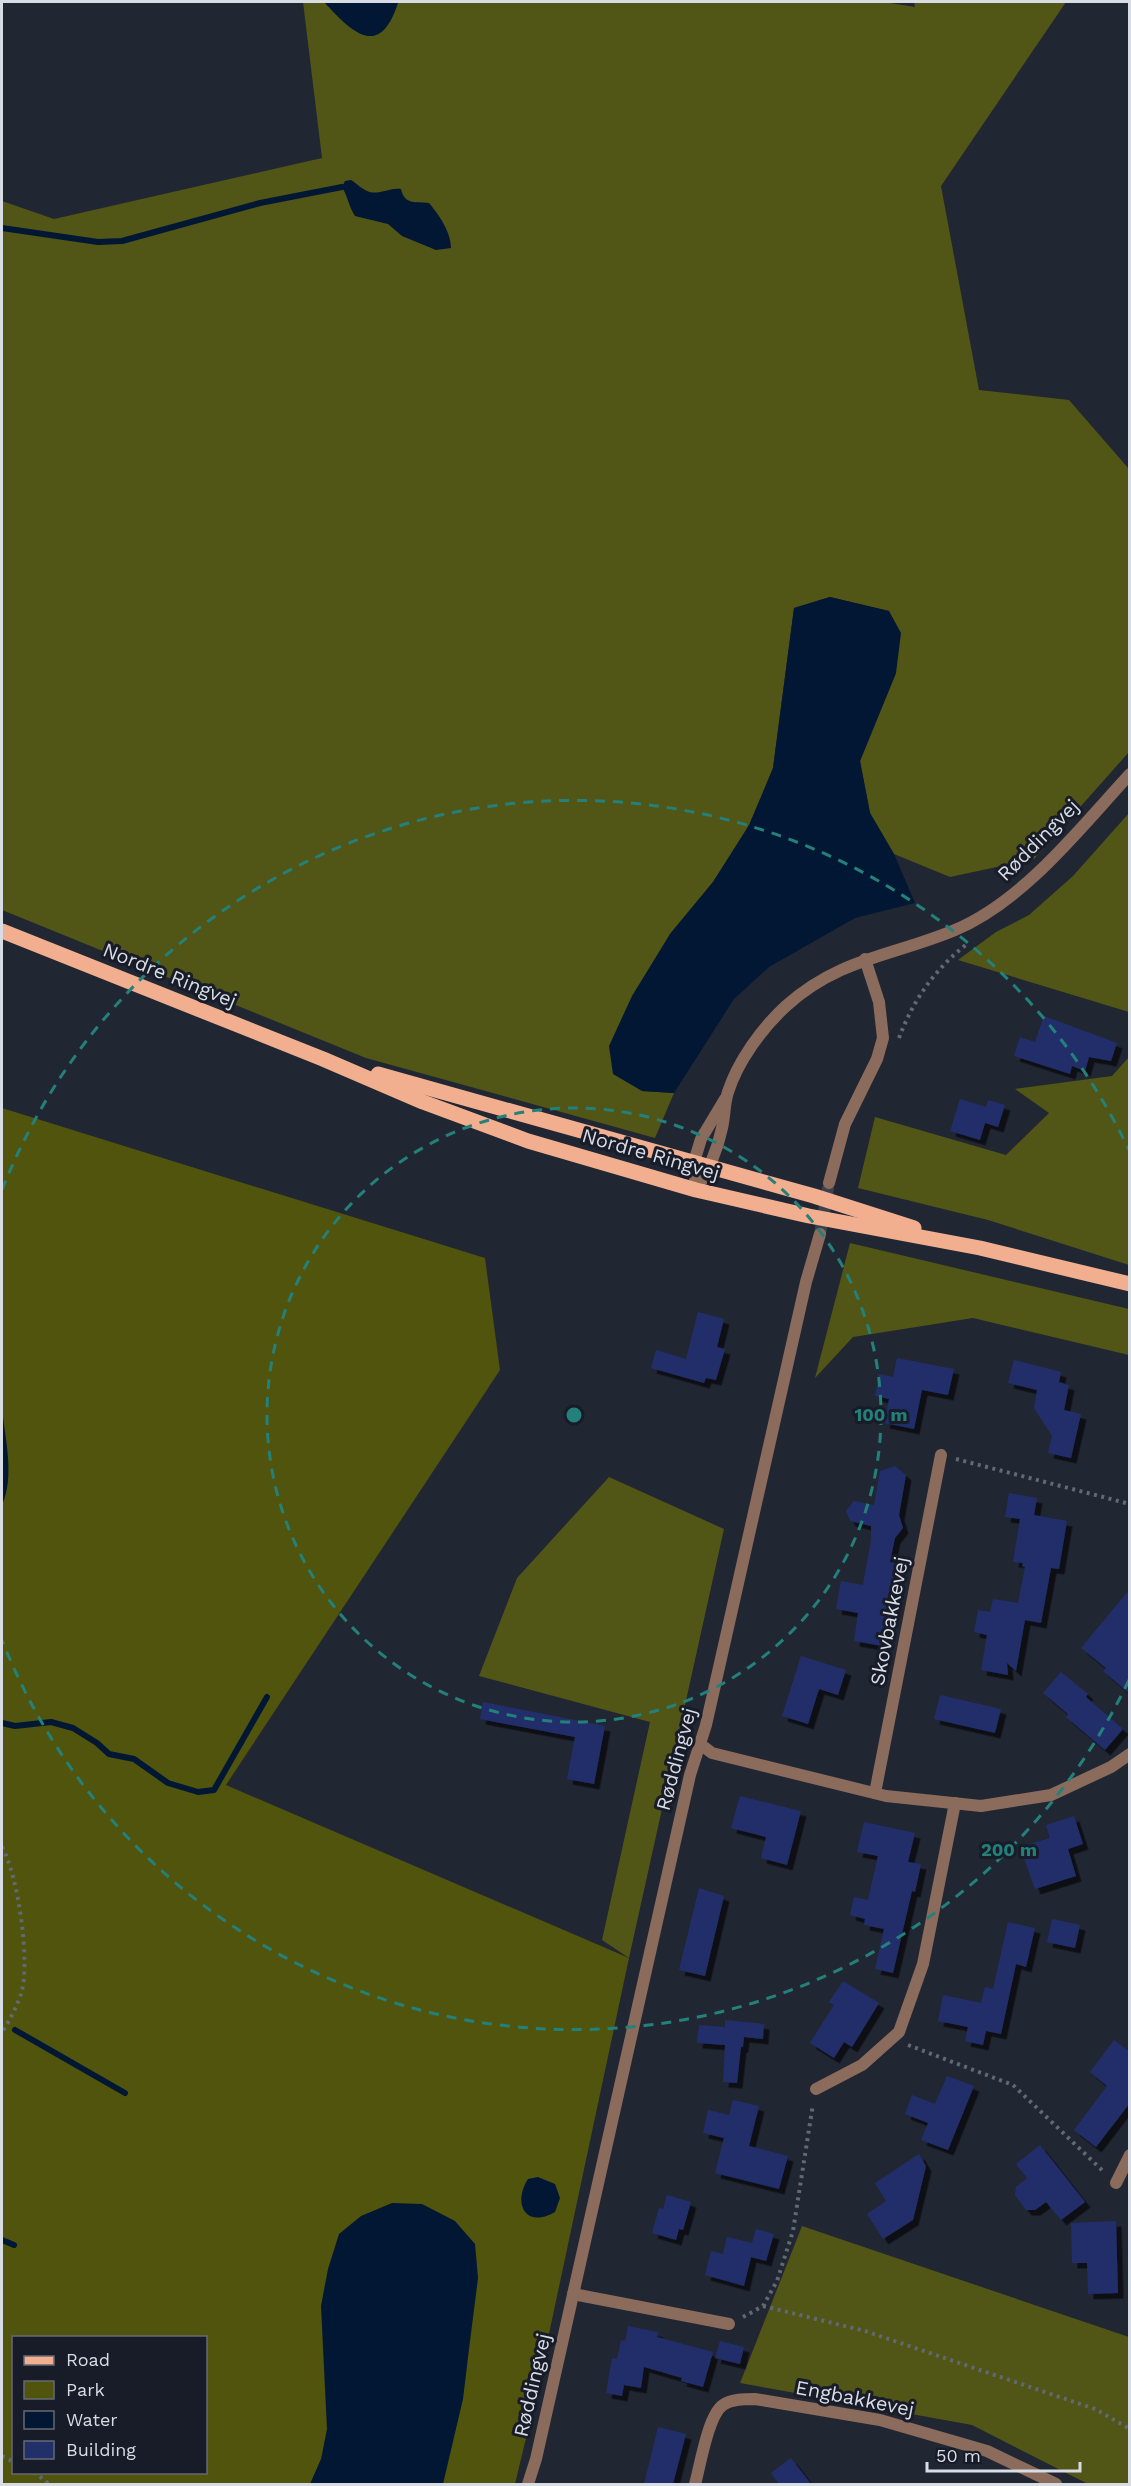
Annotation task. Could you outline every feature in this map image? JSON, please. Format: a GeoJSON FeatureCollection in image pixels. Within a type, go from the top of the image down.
{"type":"FeatureCollection","features":[{"type":"Feature","properties":{"kind":"main road","name":"Nordre Ringvej"},"geometry":{"type":"LineString","coordinates":[[2,931],[323,1059],[423,1102],[528,1141],[696,1190],[809,1216],[980,1248],[1130,1284]]}},
{"type":"Feature","properties":{"kind":"main road","name":"Nordre Ringvej"},"geometry":{"type":"LineString","coordinates":[[323,1059],[814,1196],[980,1248]]}},
{"type":"Feature","properties":{"kind":"street","name":"Røddingvej"},"geometry":{"type":"LineString","coordinates":[[696,1190],[711,1167],[733,1077],[761,1034],[786,1006],[822,980],[865,959],[956,930],[1002,902],[1041,870],[1130,774]]}},
{"type":"Feature","properties":{"kind":"street"},"geometry":{"type":"LineString","coordinates":[[829,1183],[845,1125],[877,1059],[883,1038],[879,1002],[865,959]]}},
{"type":"Feature","properties":{"kind":"street","name":"Røddingvej"},"geometry":{"type":"LineString","coordinates":[[696,1190],[693,1162],[700,1139],[727,1095]]}},
{"type":"Feature","properties":{"kind":"street","name":"Røddingvej"},"geometry":{"type":"LineString","coordinates":[[528,2484],[690,1775],[700,1744],[806,1282],[820,1234]]}},
{"type":"Feature","properties":{"kind":"street","name":"Skovbakkevej"},"geometry":{"type":"LineString","coordinates":[[875,1793],[941,1455]]}},
{"type":"Feature","properties":{"kind":"street"},"geometry":{"type":"LineString","coordinates":[[700,1744],[712,1753],[875,1793],[981,1806],[1051,1795],[1111,1767],[1130,1754]]}},
{"type":"Feature","properties":{"kind":"street"},"geometry":{"type":"LineString","coordinates":[[816,2089],[862,2065],[899,2032],[923,1964],[955,1803]]}},
{"type":"Feature","properties":{"kind":"street"},"geometry":{"type":"LineString","coordinates":[[1116,2182],[1130,2155]]}},
{"type":"Feature","properties":{"kind":"street"},"geometry":{"type":"LineString","coordinates":[[573,2295],[729,2324]]}},
{"type":"Feature","properties":{"kind":"street","name":"Engbakkevej"},"geometry":{"type":"LineString","coordinates":[[695,2484],[713,2419],[721,2406],[737,2399],[755,2399],[891,2423],[987,2451],[1056,2484]]}},
{"type":"Feature","properties":{"kind":"path"},"geometry":{"type":"LineString","coordinates":[[941,1455],[1130,1504]]}},
{"type":"Feature","properties":{"kind":"path"},"geometry":{"type":"LineString","coordinates":[[2,1847],[9,1860],[19,1897],[24,1970],[21,1993],[2,2032]]}},
{"type":"Feature","properties":{"kind":"path"},"geometry":{"type":"LineString","coordinates":[[892,2038],[1013,2085],[1116,2182]]}},
{"type":"Feature","properties":{"kind":"path"},"geometry":{"type":"LineString","coordinates":[[729,2324],[763,2306],[777,2281],[793,2231],[816,2089]]}},
{"type":"Feature","properties":{"kind":"path"},"geometry":{"type":"LineString","coordinates":[[763,2306],[876,2335],[1095,2409],[1130,2429]]}},
{"type":"Feature","properties":{"kind":"path"},"geometry":{"type":"LineString","coordinates":[[36,2474],[49,2484]]}},
{"type":"Feature","properties":{"kind":"green space"},"geometry":{"type":"Polygon","coordinates":[[[303,2],[884,2],[915,7],[914,2],[1066,2],[941,186],[979,390],[1069,400],[1129,469],[1129,752],[1034,859],[950,877],[894,854],[870,813],[860,761],[896,673],[889,611],[830,597],[794,608],[773,768],[750,825],[713,882],[670,934],[642,1091],[674,1093],[655,1138],[366,1058],[2,910],[2,201],[54,219],[322,158],[303,2]]]}},
{"type":"Feature","properties":{"kind":"green space"},"geometry":{"type":"Polygon","coordinates":[[[1129,813],[1129,1012],[958,960],[996,932],[1029,915],[1073,876],[1129,813]]]}},
{"type":"Feature","properties":{"kind":"green space"},"geometry":{"type":"Polygon","coordinates":[[[1129,1057],[1129,1265],[988,1220],[858,1188],[875,1117],[1006,1155],[1049,1113],[1015,1089],[1112,1076],[1129,1057]]]}},
{"type":"Feature","properties":{"kind":"green space"},"geometry":{"type":"Polygon","coordinates":[[[2,1108],[485,1258],[500,1370],[226,1785],[629,1958],[515,2484],[2,2484],[2,1108]]]}},
{"type":"Feature","properties":{"kind":"green space"},"geometry":{"type":"Polygon","coordinates":[[[850,1243],[1129,1309],[1129,1355],[973,1318],[853,1337],[815,1378],[850,1243]]]}},
{"type":"Feature","properties":{"kind":"green space"},"geometry":{"type":"Polygon","coordinates":[[[609,1477],[724,1529],[629,1958],[602,1940],[650,1722],[479,1676],[517,1578],[609,1477]]]}},
{"type":"Feature","properties":{"kind":"green space"},"geometry":{"type":"Polygon","coordinates":[[[802,2226],[1129,2337],[1129,2484],[1088,2484],[972,2425],[740,2383],[802,2226]]]}},
{"type":"Feature","properties":{"kind":"water"},"geometry":{"type":"Polygon","coordinates":[[[324,2],[398,3],[390,21],[382,31],[373,36],[354,30],[324,2]]]}},
{"type":"Feature","properties":{"kind":"water"},"geometry":{"type":"Polygon","coordinates":[[[351,180],[371,192],[401,189],[408,200],[429,203],[447,230],[451,248],[436,250],[402,236],[388,224],[355,216],[342,187],[345,181],[351,180]]]}},
{"type":"Feature","properties":{"kind":"water"},"geometry":{"type":"Polygon","coordinates":[[[830,597],[889,611],[901,633],[896,673],[860,761],[870,813],[894,854],[915,903],[855,918],[769,967],[734,999],[674,1093],[642,1091],[613,1074],[609,1046],[632,996],[670,934],[713,882],[749,825],[773,768],[794,608],[830,597]]]}},
{"type":"Feature","properties":{"kind":"water"},"geometry":{"type":"Polygon","coordinates":[[[2,1408],[9,1470],[2,1505],[2,1408]]]}},
{"type":"Feature","properties":{"kind":"water"},"geometry":{"type":"Polygon","coordinates":[[[538,2177],[555,2184],[560,2198],[555,2212],[536,2218],[529,2216],[525,2211],[521,2197],[528,2179],[538,2177]]]}},
{"type":"Feature","properties":{"kind":"water"},"geometry":{"type":"Polygon","coordinates":[[[392,2203],[422,2204],[455,2221],[475,2244],[478,2278],[463,2399],[443,2484],[310,2484],[321,2459],[327,2429],[321,2306],[328,2269],[339,2234],[361,2216],[392,2203]]]}},
{"type":"Feature","properties":{"kind":"building"},"geometry":{"type":"Polygon","coordinates":[[[1044,1016],[1117,1043],[1111,1061],[1089,1057],[1085,1071],[1072,1066],[1070,1074],[1014,1056],[1020,1037],[1035,1042],[1044,1016]]]}},
{"type":"Feature","properties":{"kind":"building"},"geometry":{"type":"Polygon","coordinates":[[[960,1099],[986,1107],[988,1100],[1005,1105],[998,1127],[985,1123],[980,1140],[950,1131],[960,1099]]]}},
{"type":"Feature","properties":{"kind":"building"},"geometry":{"type":"Polygon","coordinates":[[[698,1312],[724,1319],[717,1347],[725,1349],[716,1380],[706,1378],[704,1383],[651,1368],[656,1350],[686,1359],[698,1312]]]}},
{"type":"Feature","properties":{"kind":"building"},"geometry":{"type":"Polygon","coordinates":[[[897,1358],[954,1369],[948,1395],[922,1390],[914,1429],[884,1423],[889,1399],[875,1396],[879,1374],[893,1377],[897,1358]]]}},
{"type":"Feature","properties":{"kind":"building"},"geometry":{"type":"Polygon","coordinates":[[[1014,1360],[1061,1372],[1059,1382],[1069,1385],[1064,1410],[1081,1414],[1071,1458],[1048,1453],[1052,1436],[1034,1408],[1037,1390],[1008,1383],[1014,1360]]]}},
{"type":"Feature","properties":{"kind":"building"},"geometry":{"type":"Polygon","coordinates":[[[895,1466],[906,1475],[899,1515],[903,1528],[895,1538],[890,1562],[896,1563],[882,1646],[854,1641],[858,1613],[836,1609],[841,1581],[863,1585],[871,1540],[871,1526],[850,1521],[846,1511],[854,1501],[874,1505],[880,1471],[895,1466]]]}},
{"type":"Feature","properties":{"kind":"building"},"geometry":{"type":"Polygon","coordinates":[[[1009,1493],[1037,1498],[1034,1515],[1067,1521],[1059,1569],[1051,1568],[1041,1623],[1025,1620],[1016,1671],[1007,1663],[1008,1675],[981,1670],[987,1635],[974,1632],[978,1610],[990,1612],[993,1599],[1018,1603],[1025,1567],[1022,1566],[1023,1563],[1013,1562],[1020,1519],[1005,1517],[1009,1493]]]}},
{"type":"Feature","properties":{"kind":"building"},"geometry":{"type":"Polygon","coordinates":[[[1130,1589],[1130,1694],[1103,1671],[1106,1668],[1081,1648],[1130,1589]]]}},
{"type":"Feature","properties":{"kind":"building"},"geometry":{"type":"Polygon","coordinates":[[[801,1656],[846,1670],[838,1695],[819,1689],[808,1724],[782,1716],[801,1656]]]}},
{"type":"Feature","properties":{"kind":"building"},"geometry":{"type":"Polygon","coordinates":[[[1061,1672],[1088,1694],[1086,1697],[1123,1729],[1105,1750],[1066,1717],[1068,1714],[1043,1693],[1061,1672]]]}},
{"type":"Feature","properties":{"kind":"building"},"geometry":{"type":"Polygon","coordinates":[[[940,1695],[1001,1709],[995,1733],[934,1719],[940,1695]]]}},
{"type":"Feature","properties":{"kind":"building"},"geometry":{"type":"Polygon","coordinates":[[[483,1702],[605,1726],[594,1784],[567,1779],[575,1737],[480,1719],[483,1702]]]}},
{"type":"Feature","properties":{"kind":"building"},"geometry":{"type":"Polygon","coordinates":[[[740,1796],[801,1811],[787,1865],[761,1858],[766,1837],[731,1828],[740,1796]]]}},
{"type":"Feature","properties":{"kind":"building"},"geometry":{"type":"Polygon","coordinates":[[[1074,1816],[1083,1844],[1068,1849],[1076,1876],[1035,1889],[1020,1847],[1050,1838],[1046,1825],[1074,1816]]]}},
{"type":"Feature","properties":{"kind":"building"},"geometry":{"type":"Polygon","coordinates":[[[864,1822],[915,1833],[908,1862],[921,1864],[915,1892],[912,1891],[893,1973],[875,1969],[884,1929],[864,1925],[865,1919],[850,1915],[854,1897],[868,1900],[878,1856],[857,1852],[864,1822]]]}},
{"type":"Feature","properties":{"kind":"building"},"geometry":{"type":"Polygon","coordinates":[[[699,1888],[724,1896],[705,1976],[679,1970],[699,1888]]]}},
{"type":"Feature","properties":{"kind":"building"},"geometry":{"type":"Polygon","coordinates":[[[1052,1919],[1080,1925],[1075,1948],[1047,1942],[1052,1919]]]}},
{"type":"Feature","properties":{"kind":"building"},"geometry":{"type":"Polygon","coordinates":[[[1008,1922],[1035,1928],[1026,1967],[1016,1964],[1001,2034],[986,2031],[983,2045],[965,2041],[968,2027],[938,2021],[943,1995],[981,2003],[985,1987],[993,1989],[1008,1922]]]}},
{"type":"Feature","properties":{"kind":"building"},"geometry":{"type":"Polygon","coordinates":[[[843,1981],[879,2003],[852,2047],[844,2042],[834,2058],[810,2043],[834,2005],[829,2002],[843,1981]]]}},
{"type":"Feature","properties":{"kind":"building"},"geometry":{"type":"Polygon","coordinates":[[[725,2020],[764,2024],[763,2039],[744,2037],[737,2083],[723,2082],[725,2045],[697,2043],[699,2025],[725,2027],[725,2020]]]}},
{"type":"Feature","properties":{"kind":"building"},"geometry":{"type":"Polygon","coordinates":[[[1114,2040],[1130,2052],[1130,2103],[1096,2147],[1074,2130],[1107,2086],[1090,2072],[1114,2040]]]}},
{"type":"Feature","properties":{"kind":"building"},"geometry":{"type":"Polygon","coordinates":[[[947,2076],[974,2086],[948,2150],[921,2140],[928,2123],[905,2114],[912,2095],[935,2104],[947,2076]]]}},
{"type":"Feature","properties":{"kind":"building"},"geometry":{"type":"Polygon","coordinates":[[[733,2100],[759,2106],[749,2146],[788,2156],[779,2189],[715,2173],[724,2138],[703,2133],[708,2110],[729,2115],[733,2100]]]}},
{"type":"Feature","properties":{"kind":"building"},"geometry":{"type":"Polygon","coordinates":[[[1040,2145],[1085,2202],[1061,2220],[1046,2202],[1035,2210],[1026,2210],[1015,2195],[1016,2187],[1027,2178],[1016,2164],[1040,2145]]]}},
{"type":"Feature","properties":{"kind":"building"},"geometry":{"type":"Polygon","coordinates":[[[919,2154],[926,2166],[913,2220],[883,2239],[867,2214],[886,2201],[875,2183],[919,2154]]]}},
{"type":"Feature","properties":{"kind":"building"},"geometry":{"type":"Polygon","coordinates":[[[667,2195],[691,2202],[683,2230],[679,2229],[676,2240],[652,2233],[659,2208],[663,2209],[667,2195]]]}},
{"type":"Feature","properties":{"kind":"building"},"geometry":{"type":"Polygon","coordinates":[[[1116,2221],[1118,2293],[1088,2294],[1087,2263],[1072,2263],[1071,2223],[1116,2221]]]}},
{"type":"Feature","properties":{"kind":"building"},"geometry":{"type":"Polygon","coordinates":[[[756,2229],[774,2234],[766,2261],[751,2257],[744,2286],[705,2275],[711,2251],[723,2254],[727,2237],[752,2243],[756,2229]]]}},
{"type":"Feature","properties":{"kind":"building"},"geometry":{"type":"Polygon","coordinates":[[[628,2326],[658,2332],[657,2337],[713,2352],[703,2387],[644,2367],[641,2388],[624,2385],[622,2396],[606,2393],[612,2358],[617,2359],[621,2340],[625,2341],[628,2326]]]}},
{"type":"Feature","properties":{"kind":"building"},"geometry":{"type":"Polygon","coordinates":[[[720,2341],[744,2347],[740,2364],[715,2358],[720,2341]]]}},
{"type":"Feature","properties":{"kind":"building"},"geometry":{"type":"Polygon","coordinates":[[[658,2427],[686,2434],[673,2484],[644,2484],[658,2427]]]}},
{"type":"Feature","properties":{"kind":"building"},"geometry":{"type":"Polygon","coordinates":[[[791,2458],[811,2484],[779,2484],[771,2473],[791,2458]]]}},
{"type":"Feature","properties":{"kind":"waterway"},"geometry":{"type":"LineString","coordinates":[[2,228],[98,242],[122,241],[260,203],[342,187]]}},
{"type":"Feature","properties":{"kind":"waterway"},"geometry":{"type":"LineString","coordinates":[[2,1723],[15,1726],[51,1722],[73,1728],[97,1743],[109,1754],[134,1759],[168,1783],[198,1792],[214,1790],[267,1697]]}},
{"type":"Feature","properties":{"kind":"waterway"},"geometry":{"type":"LineString","coordinates":[[15,2030],[125,2093]]}},
{"type":"Feature","properties":{"kind":"waterway"},"geometry":{"type":"LineString","coordinates":[[2,2240],[14,2245]]}},
{"type":"Feature","properties":{"kind":"tunnel"},"geometry":{"type":"LineString","coordinates":[[820,1234],[829,1183]]}}]}
